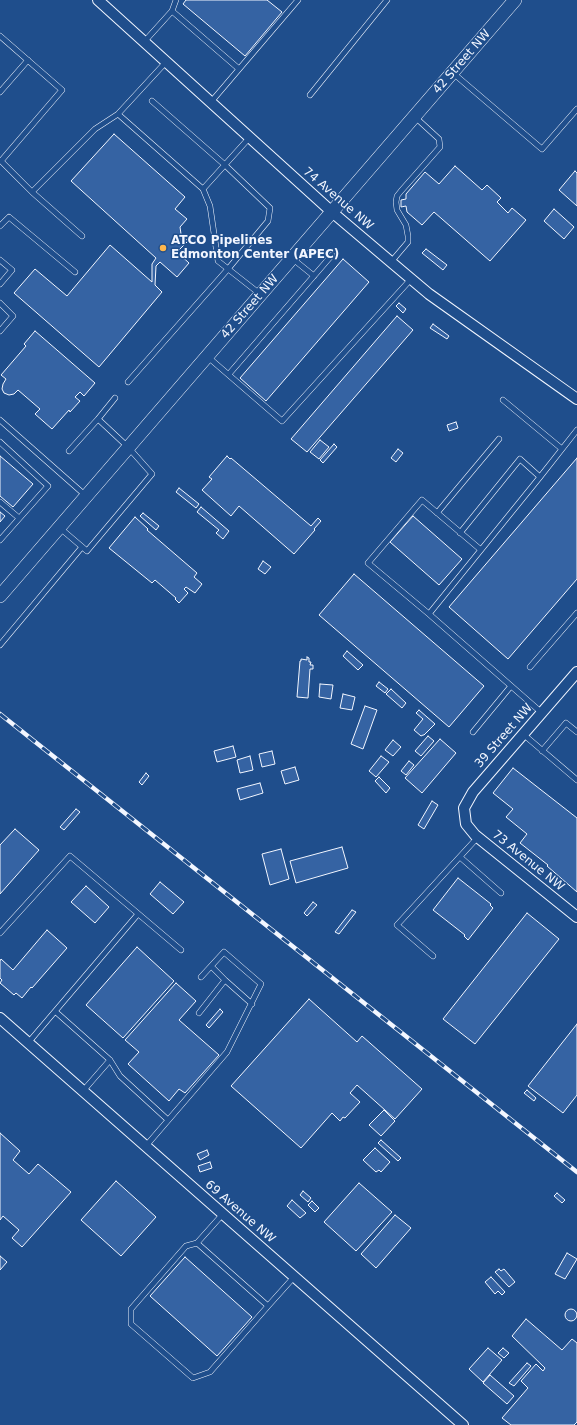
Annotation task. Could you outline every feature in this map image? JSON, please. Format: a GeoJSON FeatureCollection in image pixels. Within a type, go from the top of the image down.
{"type":"FeatureCollection","features":[{"type":"Feature","properties":{"kind":"street","name":"74 Avenue NW"},"geometry":{"type":"LineString","coordinates":[[98,0],[332,212],[411,279],[481,332],[577,399]]}},
{"type":"Feature","properties":{"kind":"street","name":"42 Street NW"},"geometry":{"type":"LineString","coordinates":[[0,596],[516,0]]}},
{"type":"Feature","properties":{"kind":"street","name":"39 Street NW"},"geometry":{"type":"LineString","coordinates":[[466,824],[464,808],[472,792],[577,672]]}},
{"type":"Feature","properties":{"kind":"street","name":"73 Avenue NW"},"geometry":{"type":"LineString","coordinates":[[466,824],[478,837],[577,917]]}},
{"type":"Feature","properties":{"kind":"street","name":"69 Avenue NW"},"geometry":{"type":"LineString","coordinates":[[0,1018],[462,1425]]}},
{"type":"Feature","properties":{"kind":"lane"},"geometry":{"type":"LineString","coordinates":[[144,42],[172,11],[176,0]]}},
{"type":"Feature","properties":{"kind":"lane"},"geometry":{"type":"LineString","coordinates":[[211,102],[298,0]]}},
{"type":"Feature","properties":{"kind":"lane"},"geometry":{"type":"LineString","coordinates":[[310,95],[387,0]]}},
{"type":"Feature","properties":{"kind":"lane"},"geometry":{"type":"LineString","coordinates":[[172,11],[239,69]]}},
{"type":"Feature","properties":{"kind":"lane"},"geometry":{"type":"LineString","coordinates":[[0,36],[62,90],[0,162],[82,236]]}},
{"type":"Feature","properties":{"kind":"lane"},"geometry":{"type":"LineString","coordinates":[[0,92],[28,60]]}},
{"type":"Feature","properties":{"kind":"lane"},"geometry":{"type":"LineString","coordinates":[[32,192],[95,129],[118,114],[166,62]]}},
{"type":"Feature","properties":{"kind":"lane"},"geometry":{"type":"LineString","coordinates":[[453,73],[542,149],[577,109]]}},
{"type":"Feature","properties":{"kind":"lane"},"geometry":{"type":"LineString","coordinates":[[128,382],[228,269],[268,221],[270,208],[225,165],[152,101]]}},
{"type":"Feature","properties":{"kind":"lane"},"geometry":{"type":"LineString","coordinates":[[118,114],[203,189],[210,206],[218,261],[260,295]]}},
{"type":"Feature","properties":{"kind":"lane"},"geometry":{"type":"LineString","coordinates":[[391,262],[408,242],[406,225],[397,210],[397,196],[440,148],[439,139],[415,116]]}},
{"type":"Feature","properties":{"kind":"lane"},"geometry":{"type":"LineString","coordinates":[[203,189],[250,137]]}},
{"type":"Feature","properties":{"kind":"lane"},"geometry":{"type":"LineString","coordinates":[[0,226],[8,217],[75,272]]}},
{"type":"Feature","properties":{"kind":"lane"},"geometry":{"type":"LineString","coordinates":[[229,374],[332,255]]}},
{"type":"Feature","properties":{"kind":"lane"},"geometry":{"type":"LineString","coordinates":[[292,258],[314,276]]}},
{"type":"Feature","properties":{"kind":"lane"},"geometry":{"type":"LineString","coordinates":[[0,260],[12,270],[0,284]]}},
{"type":"Feature","properties":{"kind":"lane"},"geometry":{"type":"LineString","coordinates":[[207,356],[282,421],[411,279]]}},
{"type":"Feature","properties":{"kind":"lane"},"geometry":{"type":"LineString","coordinates":[[0,303],[13,316],[0,331]]}},
{"type":"Feature","properties":{"kind":"lane"},"geometry":{"type":"LineString","coordinates":[[69,451],[98,420],[115,398]]}},
{"type":"Feature","properties":{"kind":"lane"},"geometry":{"type":"LineString","coordinates":[[503,400],[562,449]]}},
{"type":"Feature","properties":{"kind":"lane"},"geometry":{"type":"LineString","coordinates":[[0,420],[86,496]]}},
{"type":"Feature","properties":{"kind":"lane"},"geometry":{"type":"LineString","coordinates":[[59,527],[87,552],[152,474],[128,447],[98,420]]}},
{"type":"Feature","properties":{"kind":"lane"},"geometry":{"type":"LineString","coordinates":[[429,614],[562,449],[576,434]]}},
{"type":"Feature","properties":{"kind":"lane"},"geometry":{"type":"LineString","coordinates":[[437,513],[499,439]]}},
{"type":"Feature","properties":{"kind":"lane"},"geometry":{"type":"LineString","coordinates":[[0,442],[48,486],[0,540]]}},
{"type":"Feature","properties":{"kind":"lane"},"geometry":{"type":"LineString","coordinates":[[460,533],[520,459],[540,476]]}},
{"type":"Feature","properties":{"kind":"lane"},"geometry":{"type":"LineString","coordinates":[[481,550],[422,500],[368,563],[429,614],[542,713]]}},
{"type":"Feature","properties":{"kind":"lane"},"geometry":{"type":"LineString","coordinates":[[0,502],[19,518]]}},
{"type":"Feature","properties":{"kind":"lane"},"geometry":{"type":"LineString","coordinates":[[0,645],[82,547]]}},
{"type":"Feature","properties":{"kind":"lane"},"geometry":{"type":"LineString","coordinates":[[530,667],[577,613]]}},
{"type":"Feature","properties":{"kind":"lane"},"geometry":{"type":"LineString","coordinates":[[473,732],[511,686]]}},
{"type":"Feature","properties":{"kind":"lane"},"geometry":{"type":"LineString","coordinates":[[542,751],[566,723],[577,732]]}},
{"type":"Feature","properties":{"kind":"lane"},"geometry":{"type":"LineString","coordinates":[[523,734],[577,780]]}},
{"type":"Feature","properties":{"kind":"lane"},"geometry":{"type":"LineString","coordinates":[[433,956],[397,925],[478,837]]}},
{"type":"Feature","properties":{"kind":"lane"},"geometry":{"type":"LineString","coordinates":[[0,933],[70,856],[182,950]]}},
{"type":"Feature","properties":{"kind":"lane"},"geometry":{"type":"LineString","coordinates":[[460,857],[501,893]]}},
{"type":"Feature","properties":{"kind":"lane"},"geometry":{"type":"LineString","coordinates":[[28,1044],[138,914]]}},
{"type":"Feature","properties":{"kind":"lane"},"geometry":{"type":"LineString","coordinates":[[145,1147],[227,1052],[252,1004],[260,984],[224,952],[201,977]]}},
{"type":"Feature","properties":{"kind":"lane"},"geometry":{"type":"LineString","coordinates":[[211,966],[252,1004]]}},
{"type":"Feature","properties":{"kind":"lane"},"geometry":{"type":"LineString","coordinates":[[199,1013],[225,980]]}},
{"type":"Feature","properties":{"kind":"lane"},"geometry":{"type":"LineString","coordinates":[[56,1012],[110,1060],[120,1076],[168,1120]]}},
{"type":"Feature","properties":{"kind":"lane"},"geometry":{"type":"LineString","coordinates":[[83,1092],[110,1060]]}},
{"type":"Feature","properties":{"kind":"lane"},"geometry":{"type":"LineString","coordinates":[[222,1215],[197,1243],[186,1246],[132,1309],[132,1324],[193,1378],[210,1372],[294,1276]]}},
{"type":"Feature","properties":{"kind":"lane"},"geometry":{"type":"LineString","coordinates":[[197,1243],[268,1306]]}},
{"type":"Feature","properties":{"kind":"building"},"geometry":{"type":"Polygon","coordinates":[[[186,0],[267,0],[282,12],[245,56],[183,4],[186,0]]]}},
{"type":"Feature","properties":{"kind":"building","name":"ATCO Pipelines Edmonton Center (APEC)"},"geometry":{"type":"Polygon","coordinates":[[[114,134],[185,197],[175,209],[187,219],[180,227],[181,234],[188,241],[177,252],[189,263],[177,277],[160,262],[156,266],[155,285],[162,292],[99,367],[14,293],[35,269],[67,296],[110,245],[152,282],[152,264],[156,258],[71,181],[114,134]]]}},
{"type":"Feature","properties":{"kind":"building"},"geometry":{"type":"Polygon","coordinates":[[[455,166],[482,190],[487,185],[501,198],[497,202],[508,213],[512,208],[526,220],[490,261],[434,212],[422,225],[407,212],[406,206],[401,207],[401,200],[406,199],[406,194],[425,172],[439,184],[455,166]]]}},
{"type":"Feature","properties":{"kind":"building"},"geometry":{"type":"Polygon","coordinates":[[[575,171],[577,173],[577,206],[559,190],[575,171]]]}},
{"type":"Feature","properties":{"kind":"building"},"geometry":{"type":"Polygon","coordinates":[[[554,209],[574,227],[564,239],[544,221],[554,209]]]}},
{"type":"Feature","properties":{"kind":"building"},"geometry":{"type":"Polygon","coordinates":[[[426,249],[447,265],[443,270],[422,253],[426,249]]]}},
{"type":"Feature","properties":{"kind":"building"},"geometry":{"type":"Polygon","coordinates":[[[343,259],[369,282],[266,401],[240,378],[343,259]]]}},
{"type":"Feature","properties":{"kind":"building"},"geometry":{"type":"Polygon","coordinates":[[[399,303],[406,309],[403,313],[396,306],[399,303]]]}},
{"type":"Feature","properties":{"kind":"building"},"geometry":{"type":"Polygon","coordinates":[[[397,316],[413,330],[307,452],[291,439],[397,316]]]}},
{"type":"Feature","properties":{"kind":"building"},"geometry":{"type":"Polygon","coordinates":[[[433,324],[449,336],[447,339],[430,328],[433,324]]]}},
{"type":"Feature","properties":{"kind":"building"},"geometry":{"type":"Polygon","coordinates":[[[35,331],[95,383],[84,396],[80,392],[75,397],[80,401],[70,412],[69,410],[52,429],[35,414],[40,409],[18,390],[14,394],[9,395],[4,393],[2,389],[6,379],[1,375],[26,346],[24,344],[35,331]]]}},
{"type":"Feature","properties":{"kind":"building"},"geometry":{"type":"Polygon","coordinates":[[[456,422],[458,428],[449,431],[447,425],[456,422]]]}},
{"type":"Feature","properties":{"kind":"building"},"geometry":{"type":"Polygon","coordinates":[[[320,440],[329,447],[319,459],[310,452],[320,440]]]}},
{"type":"Feature","properties":{"kind":"building"},"geometry":{"type":"Polygon","coordinates":[[[334,444],[337,447],[323,463],[320,460],[334,444]]]}},
{"type":"Feature","properties":{"kind":"building"},"geometry":{"type":"Polygon","coordinates":[[[398,449],[403,453],[396,462],[391,458],[398,449]]]}},
{"type":"Feature","properties":{"kind":"building"},"geometry":{"type":"Polygon","coordinates":[[[0,456],[33,484],[13,507],[0,496],[0,456]]]}},
{"type":"Feature","properties":{"kind":"building"},"geometry":{"type":"Polygon","coordinates":[[[227,456],[311,526],[318,518],[321,521],[294,554],[239,506],[231,516],[202,490],[212,479],[209,477],[227,456]]]}},
{"type":"Feature","properties":{"kind":"building"},"geometry":{"type":"Polygon","coordinates":[[[577,458],[577,579],[508,659],[449,607],[577,458]]]}},
{"type":"Feature","properties":{"kind":"building"},"geometry":{"type":"Polygon","coordinates":[[[179,488],[199,504],[196,508],[176,492],[179,488]]]}},
{"type":"Feature","properties":{"kind":"building"},"geometry":{"type":"Polygon","coordinates":[[[201,507],[229,531],[223,539],[216,533],[219,530],[197,512],[201,507]]]}},
{"type":"Feature","properties":{"kind":"building"},"geometry":{"type":"Polygon","coordinates":[[[0,512],[5,516],[0,522],[0,512]]]}},
{"type":"Feature","properties":{"kind":"building"},"geometry":{"type":"Polygon","coordinates":[[[143,513],[159,526],[156,530],[140,516],[143,513]]]}},
{"type":"Feature","properties":{"kind":"building"},"geometry":{"type":"Polygon","coordinates":[[[413,516],[462,559],[439,585],[390,542],[413,516]]]}},
{"type":"Feature","properties":{"kind":"building"},"geometry":{"type":"Polygon","coordinates":[[[135,517],[148,529],[147,530],[197,573],[194,577],[202,584],[195,593],[186,587],[184,589],[188,593],[179,603],[175,599],[176,598],[155,580],[152,583],[109,548],[135,517]]]}},
{"type":"Feature","properties":{"kind":"building"},"geometry":{"type":"Polygon","coordinates":[[[263,561],[271,567],[265,574],[258,569],[263,561]]]}},
{"type":"Feature","properties":{"kind":"building"},"geometry":{"type":"Polygon","coordinates":[[[354,574],[484,686],[449,727],[319,615],[354,574]]]}},
{"type":"Feature","properties":{"kind":"building"},"geometry":{"type":"Polygon","coordinates":[[[347,651],[363,665],[358,670],[343,656],[347,651]]]}},
{"type":"Feature","properties":{"kind":"building"},"geometry":{"type":"Polygon","coordinates":[[[307,657],[309,658],[309,662],[311,662],[310,665],[313,665],[313,669],[310,669],[308,698],[297,697],[300,661],[301,659],[307,660],[307,657]]]}},
{"type":"Feature","properties":{"kind":"building"},"geometry":{"type":"Polygon","coordinates":[[[379,682],[388,689],[385,693],[376,686],[379,682]]]}},
{"type":"Feature","properties":{"kind":"building"},"geometry":{"type":"Polygon","coordinates":[[[320,684],[333,685],[331,699],[319,697],[320,684]]]}},
{"type":"Feature","properties":{"kind":"building"},"geometry":{"type":"Polygon","coordinates":[[[391,689],[406,703],[402,708],[386,694],[391,689]]]}},
{"type":"Feature","properties":{"kind":"building"},"geometry":{"type":"Polygon","coordinates":[[[343,694],[355,697],[352,710],[340,708],[343,694]]]}},
{"type":"Feature","properties":{"kind":"building"},"geometry":{"type":"Polygon","coordinates":[[[365,706],[377,710],[363,749],[351,744],[365,706]]]}},
{"type":"Feature","properties":{"kind":"building"},"geometry":{"type":"Polygon","coordinates":[[[419,710],[435,724],[421,736],[414,730],[423,719],[416,713],[419,710]]]}},
{"type":"Feature","properties":{"kind":"building"},"geometry":{"type":"Polygon","coordinates":[[[428,736],[434,741],[421,756],[415,751],[428,736]]]}},
{"type":"Feature","properties":{"kind":"building"},"geometry":{"type":"Polygon","coordinates":[[[440,739],[456,753],[422,793],[405,778],[440,739]]]}},
{"type":"Feature","properties":{"kind":"building"},"geometry":{"type":"Polygon","coordinates":[[[393,740],[401,747],[393,756],[385,750],[393,740]]]}},
{"type":"Feature","properties":{"kind":"building"},"geometry":{"type":"Polygon","coordinates":[[[233,746],[236,757],[217,762],[214,751],[233,746]]]}},
{"type":"Feature","properties":{"kind":"building"},"geometry":{"type":"Polygon","coordinates":[[[272,751],[275,764],[262,767],[259,754],[272,751]]]}},
{"type":"Feature","properties":{"kind":"building"},"geometry":{"type":"Polygon","coordinates":[[[250,756],[253,770],[240,773],[237,760],[250,756]]]}},
{"type":"Feature","properties":{"kind":"building"},"geometry":{"type":"Polygon","coordinates":[[[381,756],[389,762],[376,777],[369,771],[381,756]]]}},
{"type":"Feature","properties":{"kind":"building"},"geometry":{"type":"Polygon","coordinates":[[[409,761],[414,765],[406,775],[401,771],[409,761]]]}},
{"type":"Feature","properties":{"kind":"building"},"geometry":{"type":"Polygon","coordinates":[[[295,767],[299,780],[285,784],[281,771],[295,767]]]}},
{"type":"Feature","properties":{"kind":"building"},"geometry":{"type":"Polygon","coordinates":[[[513,768],[577,818],[577,892],[547,866],[548,865],[520,843],[527,834],[506,817],[513,809],[493,793],[513,768]]]}},
{"type":"Feature","properties":{"kind":"building"},"geometry":{"type":"Polygon","coordinates":[[[146,773],[149,776],[142,785],[139,782],[146,773]]]}},
{"type":"Feature","properties":{"kind":"building"},"geometry":{"type":"Polygon","coordinates":[[[379,777],[390,788],[386,793],[375,781],[379,777]]]}},
{"type":"Feature","properties":{"kind":"building"},"geometry":{"type":"Polygon","coordinates":[[[260,783],[263,793],[240,800],[237,789],[260,783]]]}},
{"type":"Feature","properties":{"kind":"building"},"geometry":{"type":"Polygon","coordinates":[[[432,801],[438,805],[424,829],[418,825],[432,801]]]}},
{"type":"Feature","properties":{"kind":"building"},"geometry":{"type":"Polygon","coordinates":[[[76,809],[80,812],[64,830],[60,827],[76,809]]]}},
{"type":"Feature","properties":{"kind":"building"},"geometry":{"type":"Polygon","coordinates":[[[15,829],[39,850],[0,894],[0,845],[15,829]]]}},
{"type":"Feature","properties":{"kind":"building"},"geometry":{"type":"Polygon","coordinates":[[[342,847],[348,868],[296,883],[290,861],[342,847]]]}},
{"type":"Feature","properties":{"kind":"building"},"geometry":{"type":"Polygon","coordinates":[[[281,849],[289,879],[270,885],[262,854],[281,849]]]}},
{"type":"Feature","properties":{"kind":"building"},"geometry":{"type":"Polygon","coordinates":[[[458,878],[491,904],[490,905],[493,908],[468,940],[464,936],[465,935],[433,910],[458,878]]]}},
{"type":"Feature","properties":{"kind":"building"},"geometry":{"type":"Polygon","coordinates":[[[160,882],[184,902],[173,914],[150,894],[160,882]]]}},
{"type":"Feature","properties":{"kind":"building"},"geometry":{"type":"Polygon","coordinates":[[[86,886],[109,907],[95,923],[71,902],[86,886]]]}},
{"type":"Feature","properties":{"kind":"building"},"geometry":{"type":"Polygon","coordinates":[[[313,902],[317,905],[307,916],[304,913],[313,902]]]}},
{"type":"Feature","properties":{"kind":"building"},"geometry":{"type":"Polygon","coordinates":[[[352,910],[356,912],[339,934],[335,932],[352,910]]]}},
{"type":"Feature","properties":{"kind":"building"},"geometry":{"type":"Polygon","coordinates":[[[527,913],[559,939],[475,1044],[443,1019],[527,913]]]}},
{"type":"Feature","properties":{"kind":"building"},"geometry":{"type":"Polygon","coordinates":[[[47,930],[67,948],[22,998],[16,993],[14,995],[0,983],[2,980],[0,978],[1,959],[13,970],[47,930]]]}},
{"type":"Feature","properties":{"kind":"building"},"geometry":{"type":"Polygon","coordinates":[[[137,947],[174,981],[123,1038],[86,1005],[137,947]]]}},
{"type":"Feature","properties":{"kind":"building"},"geometry":{"type":"Polygon","coordinates":[[[176,983],[196,1001],[179,1020],[219,1055],[185,1093],[179,1089],[169,1101],[128,1064],[139,1052],[125,1040],[176,983]]]}},
{"type":"Feature","properties":{"kind":"building"},"geometry":{"type":"Polygon","coordinates":[[[309,999],[357,1042],[362,1036],[422,1089],[395,1119],[357,1085],[350,1093],[360,1102],[345,1118],[343,1117],[340,1121],[332,1113],[301,1148],[231,1086],[309,999]]]}},
{"type":"Feature","properties":{"kind":"building"},"geometry":{"type":"Polygon","coordinates":[[[220,1009],[223,1012],[209,1028],[206,1025],[220,1009]]]}},
{"type":"Feature","properties":{"kind":"building"},"geometry":{"type":"Polygon","coordinates":[[[577,1024],[577,1095],[563,1113],[528,1086],[577,1024]]]}},
{"type":"Feature","properties":{"kind":"building"},"geometry":{"type":"Polygon","coordinates":[[[527,1090],[536,1098],[534,1101],[524,1093],[527,1090]]]}},
{"type":"Feature","properties":{"kind":"building"},"geometry":{"type":"Polygon","coordinates":[[[384,1110],[395,1121],[381,1136],[369,1125],[384,1110]]]}},
{"type":"Feature","properties":{"kind":"building"},"geometry":{"type":"Polygon","coordinates":[[[0,1133],[20,1151],[13,1160],[29,1174],[38,1164],[71,1192],[22,1247],[12,1238],[19,1230],[3,1216],[0,1220],[0,1133]]]}},
{"type":"Feature","properties":{"kind":"building"},"geometry":{"type":"Polygon","coordinates":[[[381,1140],[401,1158],[398,1161],[378,1143],[381,1140]]]}},
{"type":"Feature","properties":{"kind":"building"},"geometry":{"type":"Polygon","coordinates":[[[375,1148],[390,1162],[381,1172],[379,1170],[376,1172],[363,1160],[375,1148]]]}},
{"type":"Feature","properties":{"kind":"building"},"geometry":{"type":"Polygon","coordinates":[[[207,1150],[209,1155],[200,1160],[197,1154],[207,1150]]]}},
{"type":"Feature","properties":{"kind":"building"},"geometry":{"type":"Polygon","coordinates":[[[210,1162],[212,1168],[200,1172],[198,1166],[210,1162]]]}},
{"type":"Feature","properties":{"kind":"building"},"geometry":{"type":"Polygon","coordinates":[[[116,1181],[156,1217],[121,1256],[81,1220],[116,1181]]]}},
{"type":"Feature","properties":{"kind":"building"},"geometry":{"type":"Polygon","coordinates":[[[359,1183],[392,1212],[356,1251],[324,1222],[359,1183]]]}},
{"type":"Feature","properties":{"kind":"building"},"geometry":{"type":"Polygon","coordinates":[[[303,1191],[311,1198],[308,1202],[300,1195],[303,1191]]]}},
{"type":"Feature","properties":{"kind":"building"},"geometry":{"type":"Polygon","coordinates":[[[557,1193],[565,1200],[562,1203],[554,1196],[557,1193]]]}},
{"type":"Feature","properties":{"kind":"building"},"geometry":{"type":"Polygon","coordinates":[[[292,1200],[306,1213],[300,1218],[287,1206],[292,1200]]]}},
{"type":"Feature","properties":{"kind":"building"},"geometry":{"type":"Polygon","coordinates":[[[312,1201],[319,1208],[315,1212],[308,1205],[312,1201]]]}},
{"type":"Feature","properties":{"kind":"building"},"geometry":{"type":"Polygon","coordinates":[[[395,1215],[411,1228],[376,1268],[361,1254],[395,1215]]]}},
{"type":"Feature","properties":{"kind":"building"},"geometry":{"type":"Polygon","coordinates":[[[567,1253],[577,1259],[565,1279],[555,1274],[567,1253]]]}},
{"type":"Feature","properties":{"kind":"building"},"geometry":{"type":"Polygon","coordinates":[[[0,1256],[7,1262],[0,1270],[0,1256]]]}},
{"type":"Feature","properties":{"kind":"building"},"geometry":{"type":"Polygon","coordinates":[[[185,1257],[252,1317],[217,1356],[150,1296],[185,1257]]]}},
{"type":"Feature","properties":{"kind":"building"},"geometry":{"type":"Polygon","coordinates":[[[499,1269],[501,1271],[504,1269],[515,1282],[509,1287],[495,1272],[499,1269]]]}},
{"type":"Feature","properties":{"kind":"building"},"geometry":{"type":"Polygon","coordinates":[[[491,1277],[505,1292],[502,1295],[498,1291],[495,1294],[485,1282],[491,1277]]]}},
{"type":"Feature","properties":{"kind":"building"},"geometry":{"type":"Polygon","coordinates":[[[569,1309],[573,1309],[577,1315],[573,1321],[569,1321],[565,1317],[565,1313],[569,1309]]]}},
{"type":"Feature","properties":{"kind":"building"},"geometry":{"type":"Polygon","coordinates":[[[526,1319],[562,1350],[572,1339],[577,1343],[577,1422],[574,1425],[511,1425],[502,1418],[528,1388],[521,1381],[536,1364],[543,1371],[545,1368],[512,1336],[526,1319]]]}},
{"type":"Feature","properties":{"kind":"building"},"geometry":{"type":"Polygon","coordinates":[[[488,1348],[502,1360],[483,1382],[469,1369],[488,1348]]]}},
{"type":"Feature","properties":{"kind":"building"},"geometry":{"type":"Polygon","coordinates":[[[503,1348],[509,1353],[504,1358],[498,1353],[503,1348]]]}},
{"type":"Feature","properties":{"kind":"building"},"geometry":{"type":"Polygon","coordinates":[[[527,1363],[531,1366],[514,1386],[509,1383],[527,1363]]]}},
{"type":"Feature","properties":{"kind":"building"},"geometry":{"type":"Polygon","coordinates":[[[490,1375],[514,1396],[507,1404],[483,1383],[490,1375]]]}},
{"type":"Feature","properties":{"kind":"railway"},"geometry":{"type":"LineString","coordinates":[[0,714],[577,1172]]}},
{"type":"Feature","properties":{"kind":"place","name":"ATCO Pipelines Edmonton Center (APEC)"},"geometry":{"type":"Point","coordinates":[163,248]}}]}
